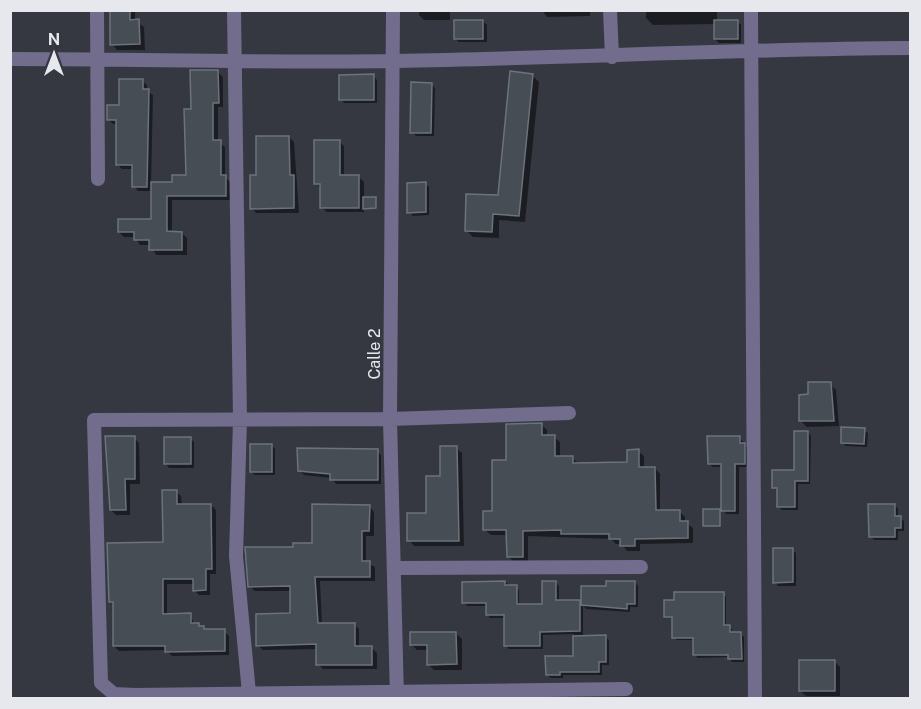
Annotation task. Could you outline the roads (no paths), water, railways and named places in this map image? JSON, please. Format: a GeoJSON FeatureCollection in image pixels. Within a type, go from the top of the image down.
{"type":"FeatureCollection","features":[{"type":"Feature","properties":{"kind":"street"},"geometry":{"type":"LineString","coordinates":[[97,10],[98,179]]}},
{"type":"Feature","properties":{"kind":"street"},"geometry":{"type":"LineString","coordinates":[[234,10],[240,420],[236,556],[249,693]]}},
{"type":"Feature","properties":{"kind":"street","name":"Calle 2"},"geometry":{"type":"LineString","coordinates":[[393,10],[390,419],[396,568],[397,695]]}},
{"type":"Feature","properties":{"kind":"street"},"geometry":{"type":"LineString","coordinates":[[610,10],[612,57]]}},
{"type":"Feature","properties":{"kind":"street"},"geometry":{"type":"LineString","coordinates":[[751,10],[755,699]]}},
{"type":"Feature","properties":{"kind":"street"},"geometry":{"type":"LineString","coordinates":[[10,59],[392,61],[612,57],[751,49],[910,48]]}},
{"type":"Feature","properties":{"kind":"street"},"geometry":{"type":"LineString","coordinates":[[569,413],[390,419],[94,420],[101,683],[114,694],[135,695],[249,693],[397,695],[626,689]]}},
{"type":"Feature","properties":{"kind":"street"},"geometry":{"type":"LineString","coordinates":[[396,568],[641,567]]}}]}
